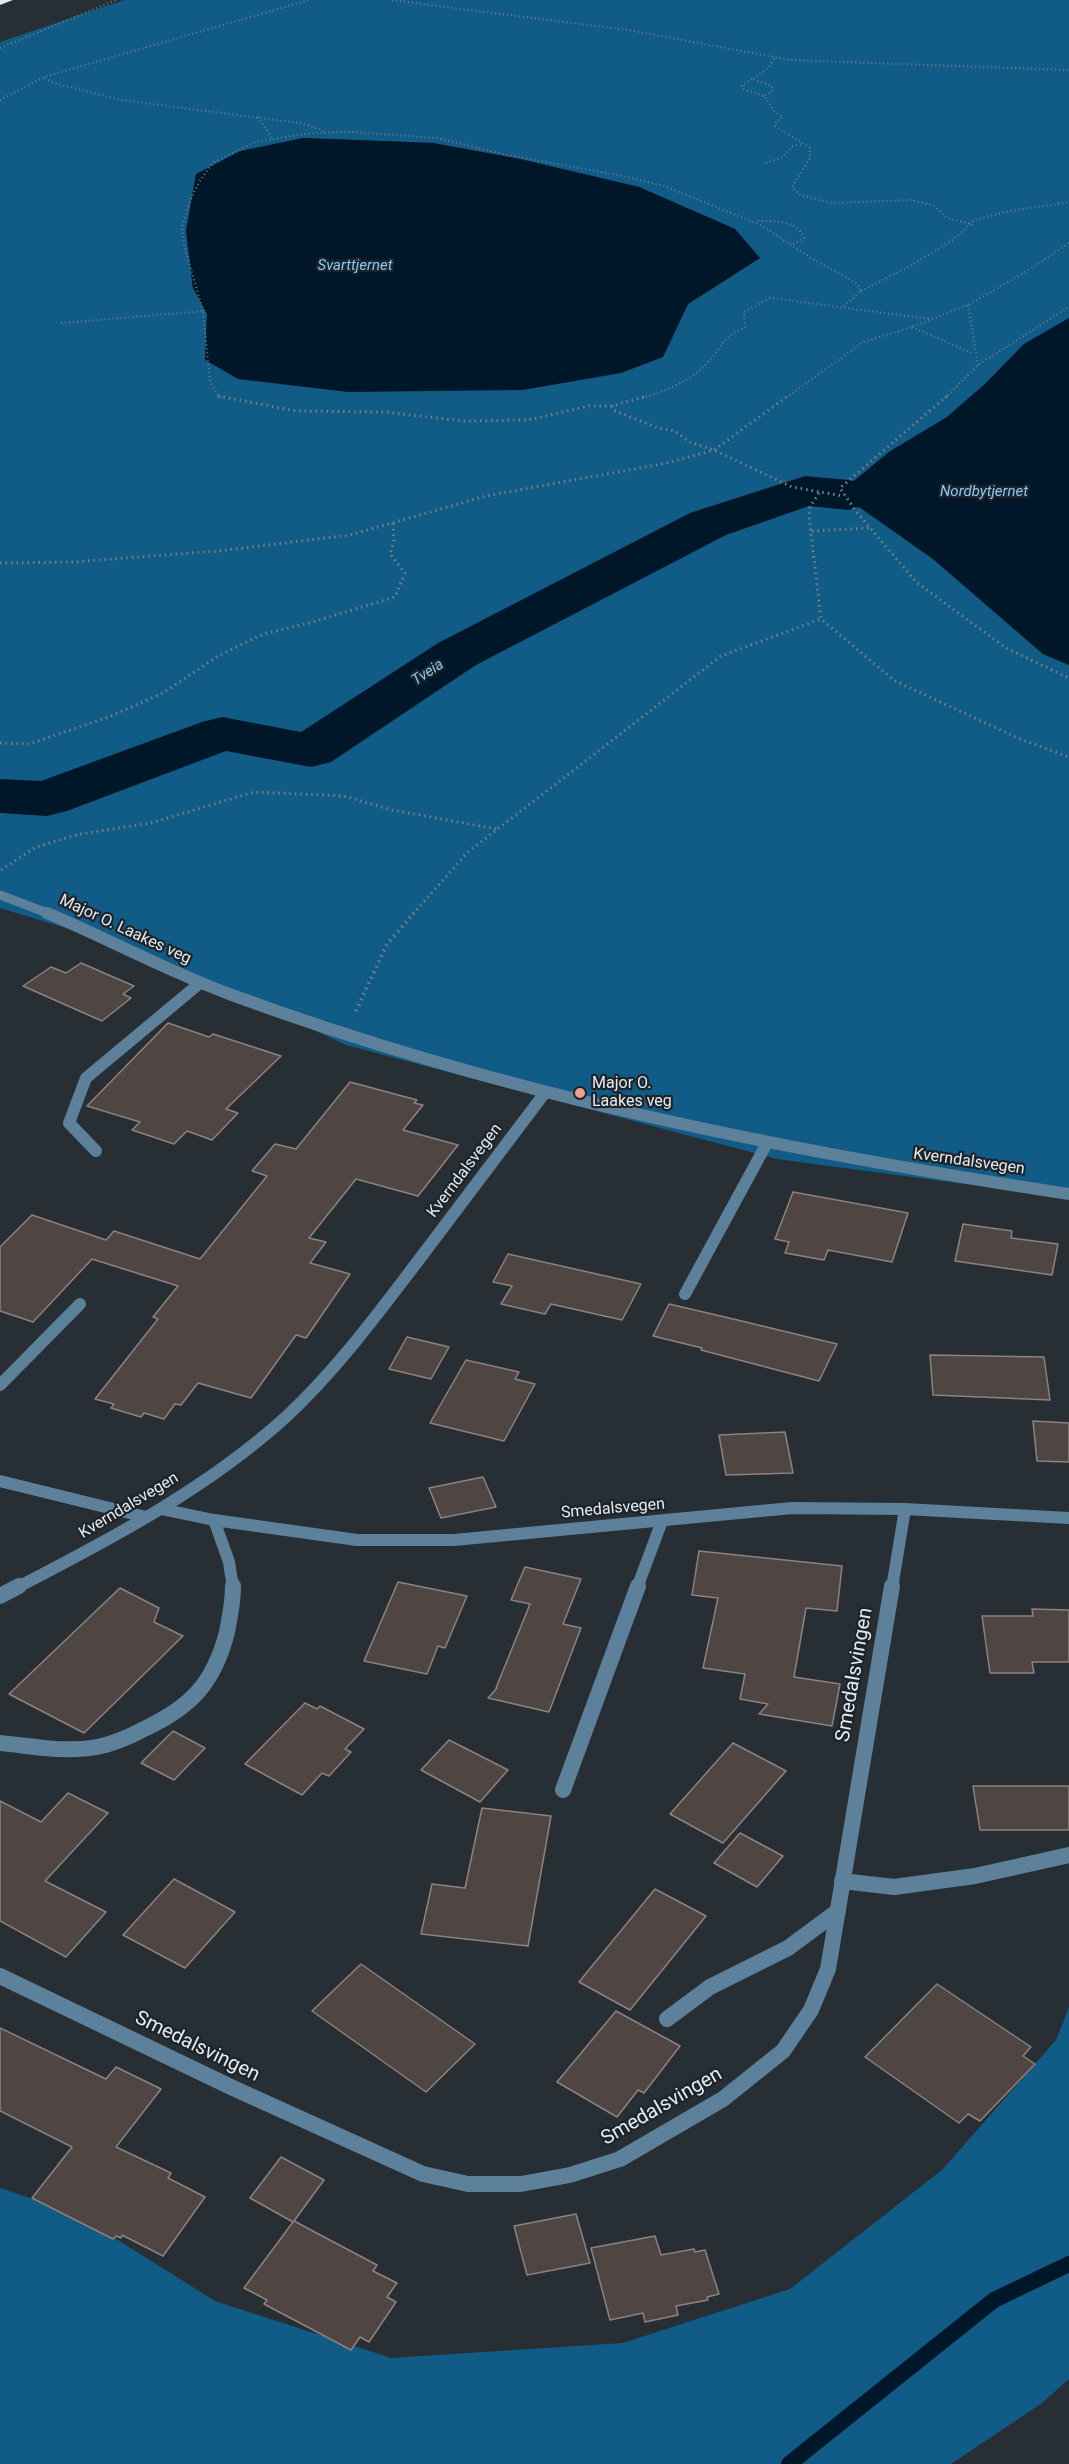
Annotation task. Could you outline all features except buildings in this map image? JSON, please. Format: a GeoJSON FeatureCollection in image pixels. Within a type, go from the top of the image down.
{"type":"FeatureCollection","features":[{"type":"Feature","properties":{"kind":"highway"},"geometry":{"type":"LineString","coordinates":[[0,2],[8,0]]}},
{"type":"Feature","properties":{"kind":"street","name":"Major O. Laakes veg"},"geometry":{"type":"LineString","coordinates":[[0,895],[36,907],[200,983],[346,1034],[544,1094]]}},
{"type":"Feature","properties":{"kind":"street"},"geometry":{"type":"LineString","coordinates":[[96,1151],[69,1123],[86,1078],[200,983]]}},
{"type":"Feature","properties":{"kind":"street","name":"Kverndalsvegen"},"geometry":{"type":"LineString","coordinates":[[0,1596],[89,1550],[161,1509],[264,1436],[315,1388],[375,1318],[544,1094],[767,1143],[905,1170],[1069,1194]]}},
{"type":"Feature","properties":{"kind":"street"},"geometry":{"type":"LineString","coordinates":[[685,1294],[767,1143]]}},
{"type":"Feature","properties":{"kind":"street"},"geometry":{"type":"LineString","coordinates":[[0,1385],[80,1304]]}},
{"type":"Feature","properties":{"kind":"street"},"geometry":{"type":"LineString","coordinates":[[0,1481],[146,1517]]}},
{"type":"Feature","properties":{"kind":"street","name":"Smedalsvegen"},"geometry":{"type":"LineString","coordinates":[[161,1509],[214,1520],[357,1540],[454,1540],[792,1508],[905,1509],[1069,1518]]}},
{"type":"Feature","properties":{"kind":"street","name":"Smedalsvingen"},"geometry":{"type":"LineString","coordinates":[[0,1976],[233,2088],[423,2174],[468,2184],[521,2184],[570,2175],[620,2159],[723,2099],[783,2051],[811,2010],[828,1969],[905,1509]]}},
{"type":"Feature","properties":{"kind":"street"},"geometry":{"type":"LineString","coordinates":[[0,1743],[94,1747],[124,1739],[174,1716],[200,1694],[211,1677],[224,1645],[231,1615],[232,1576],[214,1520]]}},
{"type":"Feature","properties":{"kind":"street"},"geometry":{"type":"LineString","coordinates":[[563,1790],[662,1521]]}},
{"type":"Feature","properties":{"kind":"street"},"geometry":{"type":"LineString","coordinates":[[842,1881],[894,1887],[975,1876],[1069,1855]]}},
{"type":"Feature","properties":{"kind":"street"},"geometry":{"type":"LineString","coordinates":[[667,2019],[710,1987],[788,1948],[838,1911]]}},
{"type":"Feature","properties":{"kind":"path"},"geometry":{"type":"LineString","coordinates":[[0,48],[116,0]]}},
{"type":"Feature","properties":{"kind":"path"},"geometry":{"type":"LineString","coordinates":[[0,100],[44,77],[309,0]]}},
{"type":"Feature","properties":{"kind":"path"},"geometry":{"type":"LineString","coordinates":[[392,0],[448,6],[513,17],[585,23],[672,38],[748,56],[850,64],[1069,70]]}},
{"type":"Feature","properties":{"kind":"path"},"geometry":{"type":"LineString","coordinates":[[774,58],[769,67],[742,85],[743,89],[764,96],[775,112],[783,117],[776,122],[775,126],[810,148],[810,158],[792,187],[800,195],[831,203],[911,200],[934,206],[947,218],[975,225]]}},
{"type":"Feature","properties":{"kind":"path"},"geometry":{"type":"LineString","coordinates":[[44,77],[54,83],[121,100],[300,123],[328,133]]}},
{"type":"Feature","properties":{"kind":"path"},"geometry":{"type":"LineString","coordinates":[[752,79],[772,86],[772,92],[764,96]]}},
{"type":"Feature","properties":{"kind":"path"},"geometry":{"type":"LineString","coordinates":[[257,117],[272,138]]}},
{"type":"Feature","properties":{"kind":"path"},"geometry":{"type":"LineString","coordinates":[[861,291],[856,283],[811,258],[793,244],[754,221],[664,186],[623,176],[507,155],[437,138],[375,133],[328,133],[272,138],[255,142],[213,163],[191,198],[182,227],[184,245],[203,311],[210,381],[219,397],[296,411],[384,412],[463,421],[528,420],[589,406],[612,406],[658,393],[686,382],[708,362],[728,335],[745,328],[744,312],[770,298],[932,319]]}},
{"type":"Feature","properties":{"kind":"path"},"geometry":{"type":"LineString","coordinates":[[766,164],[783,157],[794,146],[802,144]]}},
{"type":"Feature","properties":{"kind":"path"},"geometry":{"type":"LineString","coordinates":[[843,307],[861,291],[921,260],[954,239],[974,220],[1010,211],[1069,202]]}},
{"type":"Feature","properties":{"kind":"path"},"geometry":{"type":"LineString","coordinates":[[754,221],[788,224],[800,230],[804,238],[793,244]]}},
{"type":"Feature","properties":{"kind":"path"},"geometry":{"type":"LineString","coordinates":[[0,563],[73,562],[218,551],[350,535],[486,496],[656,465],[714,450],[863,342],[912,327],[968,305],[1032,268],[1069,243]]}},
{"type":"Feature","properties":{"kind":"path"},"geometry":{"type":"LineString","coordinates":[[968,305],[974,354],[978,365]]}},
{"type":"Feature","properties":{"kind":"path"},"geometry":{"type":"LineString","coordinates":[[1069,307],[978,365],[931,412],[840,488],[853,509],[916,582],[1006,648],[1069,678]]}},
{"type":"Feature","properties":{"kind":"path"},"geometry":{"type":"LineString","coordinates":[[61,323],[203,311]]}},
{"type":"Feature","properties":{"kind":"path"},"geometry":{"type":"LineString","coordinates":[[912,327],[974,354]]}},
{"type":"Feature","properties":{"kind":"path"},"geometry":{"type":"LineString","coordinates":[[612,406],[613,410],[620,414],[658,428],[675,431],[689,442],[714,450],[792,487],[819,494],[844,496]]}},
{"type":"Feature","properties":{"kind":"path"},"geometry":{"type":"LineString","coordinates":[[819,494],[812,504],[809,516],[821,619],[895,681],[1020,739],[1069,758]]}},
{"type":"Feature","properties":{"kind":"path"},"geometry":{"type":"LineString","coordinates":[[0,743],[29,744],[109,717],[163,693],[218,656],[263,634],[309,623],[395,597],[405,573],[390,554],[394,540],[393,522]]}},
{"type":"Feature","properties":{"kind":"path"},"geometry":{"type":"LineString","coordinates":[[812,531],[870,528]]}},
{"type":"Feature","properties":{"kind":"path"},"geometry":{"type":"LineString","coordinates":[[346,1034],[387,944],[468,852],[721,656],[821,619]]}},
{"type":"Feature","properties":{"kind":"path"},"geometry":{"type":"LineString","coordinates":[[0,870],[36,847],[80,834],[151,823],[254,792],[344,796],[392,810],[497,829]]}},
{"type":"Feature","properties":{"kind":"shaded area"},"geometry":{"type":"Polygon","coordinates":[[[124,0],[1069,0],[1069,318],[1024,344],[985,384],[947,417],[889,452],[849,485],[849,499],[933,559],[1043,654],[1069,665],[1069,1198],[777,1159],[346,1045],[148,953],[0,908],[0,42],[124,0]],[[303,138],[196,174],[186,231],[193,288],[207,314],[205,360],[663,357],[688,304],[760,258],[735,229],[639,187],[520,159],[433,143],[303,138]]]}},
{"type":"Feature","properties":{"kind":"shaded area"},"geometry":{"type":"Polygon","coordinates":[[[1069,2007],[1069,2379],[1042,2403],[951,2464],[0,2464],[0,2188],[75,2213],[215,2301],[391,2358],[623,2343],[790,2289],[942,2170],[1056,2040],[1069,2007]]]}},
{"type":"Feature","properties":{"kind":"water","name":"Svarttjernet"},"geometry":{"type":"Polygon","coordinates":[[[303,138],[433,143],[520,159],[639,187],[735,229],[760,258],[688,304],[663,357],[621,373],[523,390],[348,392],[238,379],[205,360],[207,314],[193,288],[186,231],[196,174],[240,151],[303,138]]]}},
{"type":"Feature","properties":{"kind":"water","name":"Nordbytjernet"},"geometry":{"type":"Polygon","coordinates":[[[1069,318],[1069,665],[1043,654],[933,559],[849,500],[849,485],[889,452],[947,417],[985,384],[1024,344],[1069,318]]]}},
{"type":"Feature","properties":{"kind":"waterway","name":"Tveia"},"geometry":{"type":"LineString","coordinates":[[0,796],[47,799],[222,734],[311,750],[457,654],[708,524],[805,491],[849,495]]}},
{"type":"Feature","properties":{"kind":"waterway"},"geometry":{"type":"LineString","coordinates":[[789,2464],[994,2300],[1069,2264]]}},
{"type":"Feature","properties":{"kind":"place","name":"Major O. Laakes veg"},"geometry":{"type":"Point","coordinates":[580,1093]}}]}
